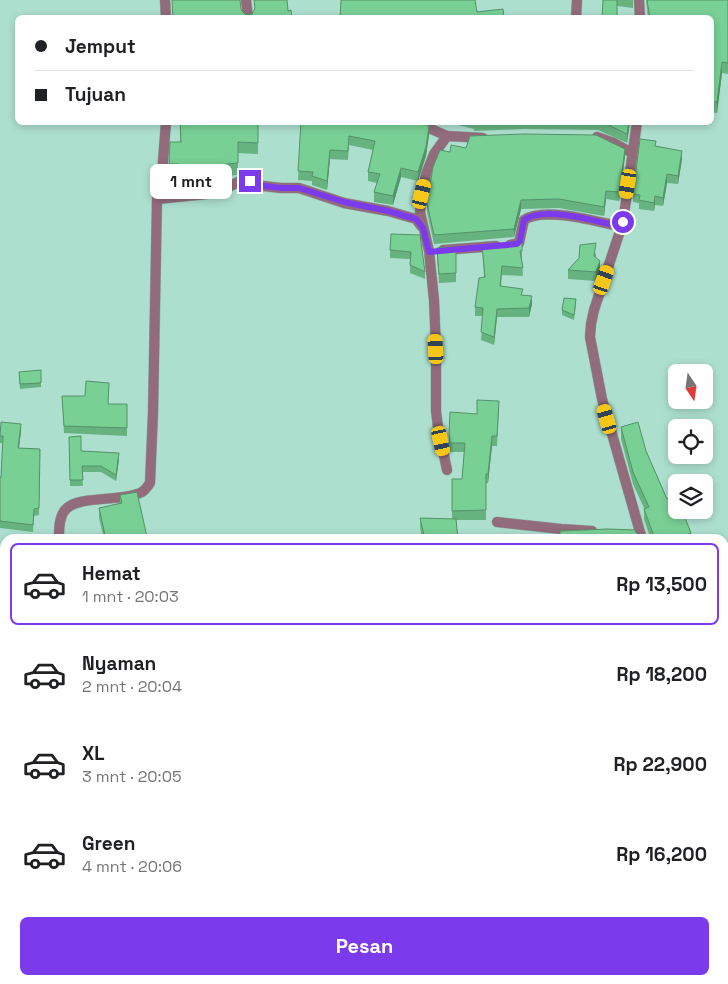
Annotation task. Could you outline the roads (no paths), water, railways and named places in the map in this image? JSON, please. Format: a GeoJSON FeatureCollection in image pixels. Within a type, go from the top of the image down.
{"type":"FeatureCollection","features":[{"type":"Feature","properties":{"kind":"street"},"geometry":{"type":"LineString","coordinates":[[165,0],[166,15]]}},
{"type":"Feature","properties":{"kind":"street"},"geometry":{"type":"LineString","coordinates":[[246,0],[248,15]]}},
{"type":"Feature","properties":{"kind":"street"},"geometry":{"type":"LineString","coordinates":[[576,15],[577,0]]}},
{"type":"Feature","properties":{"kind":"street"},"geometry":{"type":"LineString","coordinates":[[638,0],[640,15]]}},
{"type":"Feature","properties":{"kind":"street"},"geometry":{"type":"LineString","coordinates":[[59,534],[61,518],[66,509],[74,504],[128,496],[143,491],[150,483],[157,199],[162,174],[166,125]]}},
{"type":"Feature","properties":{"kind":"street"},"geometry":{"type":"LineString","coordinates":[[422,125],[447,136],[491,138]]}},
{"type":"Feature","properties":{"kind":"street"},"geometry":{"type":"LineString","coordinates":[[637,125],[622,227],[594,310],[590,324],[590,337],[602,400],[638,534]]}},
{"type":"Feature","properties":{"kind":"street"},"geometry":{"type":"LineString","coordinates":[[447,136],[434,154],[426,174],[420,212],[429,252],[435,329],[436,411],[447,470]]}},
{"type":"Feature","properties":{"kind":"street"},"geometry":{"type":"LineString","coordinates":[[589,137],[598,137],[632,153]]}},
{"type":"Feature","properties":{"kind":"street"},"geometry":{"type":"LineString","coordinates":[[157,199],[217,193],[242,180],[264,186],[299,188],[344,202],[388,211],[416,219],[423,228]]}},
{"type":"Feature","properties":{"kind":"street"},"geometry":{"type":"LineString","coordinates":[[429,252],[517,244],[520,241],[524,220],[528,216],[554,214],[584,218],[622,227]]}},
{"type":"Feature","properties":{"kind":"street"},"geometry":{"type":"LineString","coordinates":[[497,522],[601,531]]}}]}
